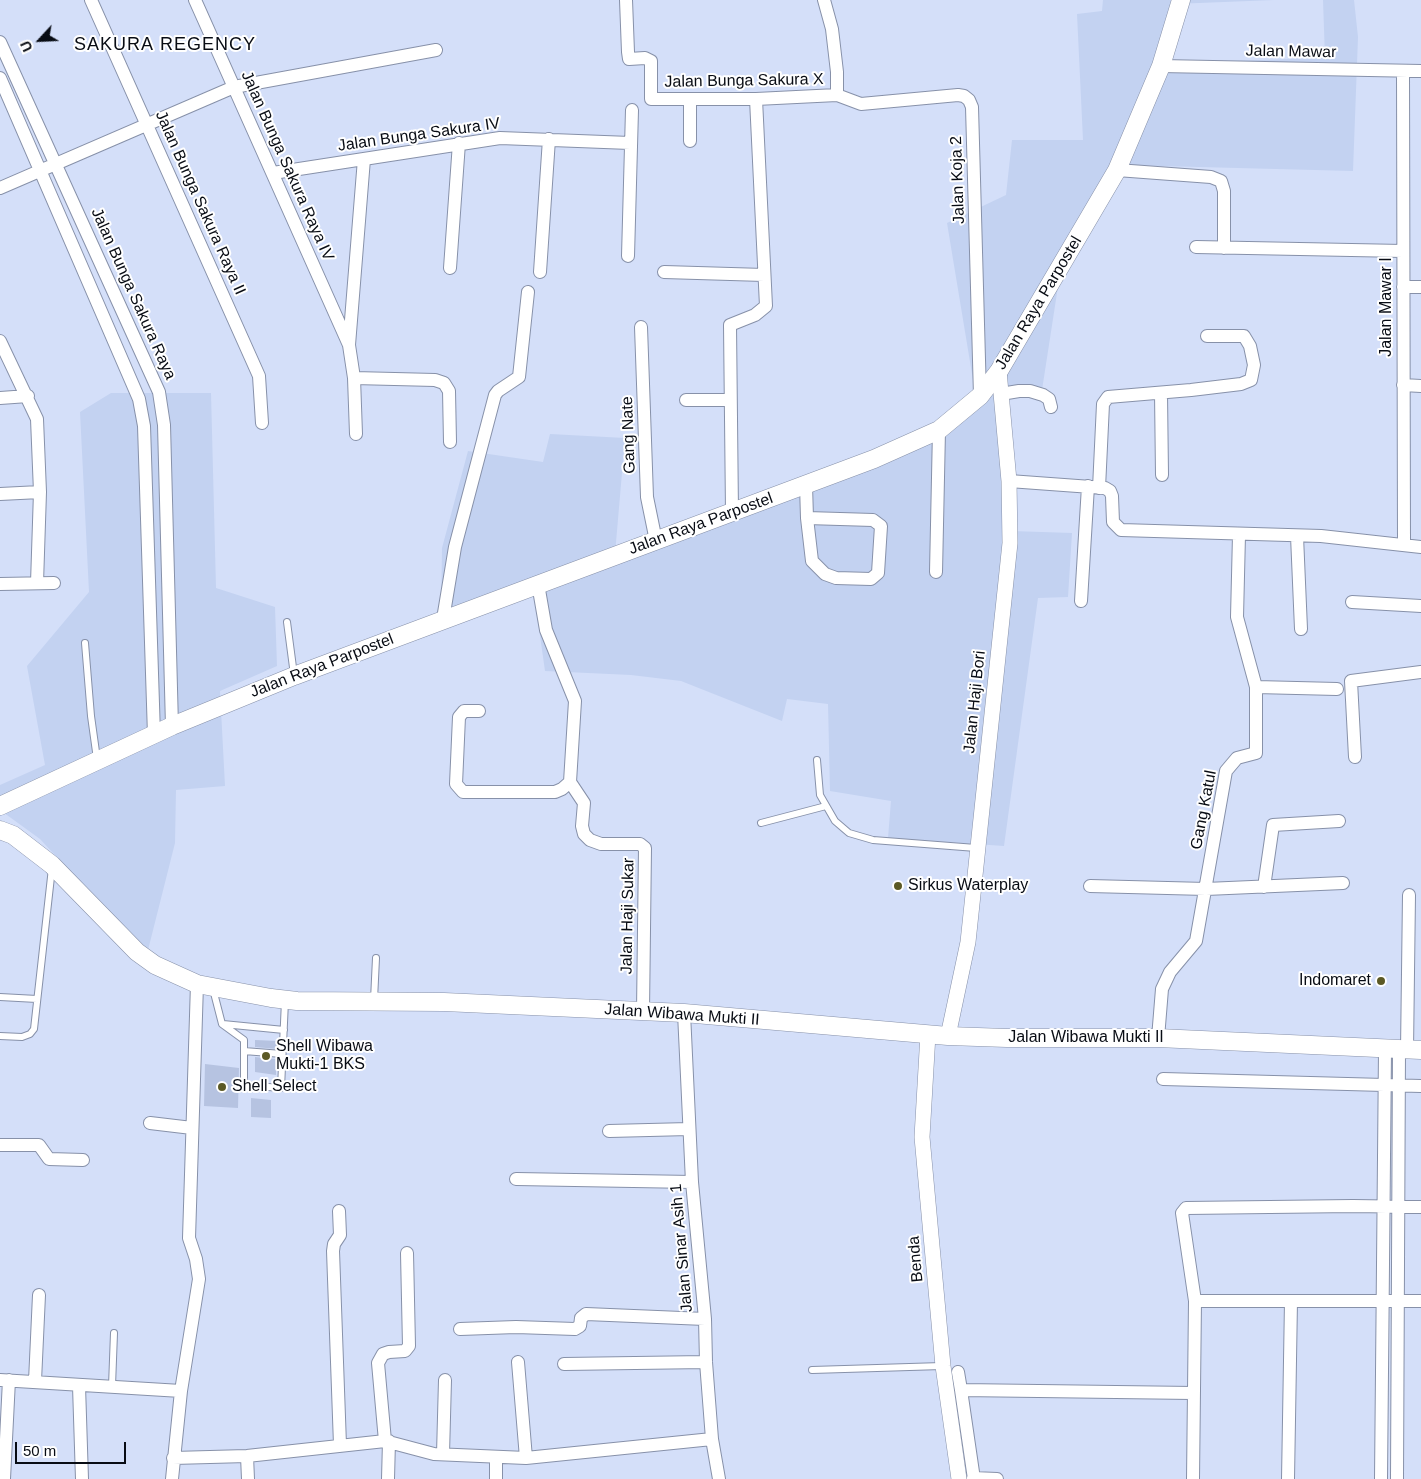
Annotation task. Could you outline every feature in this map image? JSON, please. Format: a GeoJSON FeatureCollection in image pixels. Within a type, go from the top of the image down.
{"type":"FeatureCollection","features":[{"type":"Feature","properties":{"kind":"main road","name":"Jalan Raya Parpostel"},"geometry":{"type":"LineString","coordinates":[[0,806],[172,726],[294,676],[442,618],[806,485],[922,440],[939,430],[980,396],[999,371],[1117,170],[1161,66],[1181,0]]}},
{"type":"Feature","properties":{"kind":"main road","name":"Jalan Wibawa Mukti II"},"geometry":{"type":"LineString","coordinates":[[0,830],[13,835],[52,865],[138,952],[175,976],[205,986],[285,999],[684,1013],[948,1036],[1158,1038],[1403,1050]]}},
{"type":"Feature","properties":{"kind":"street","name":"Jalan Bunga Sakura Raya II"},"geometry":{"type":"LineString","coordinates":[[91,0],[259,376],[262,423]]}},
{"type":"Feature","properties":{"kind":"street","name":"Jalan Bunga Sakura Raya IV"},"geometry":{"type":"LineString","coordinates":[[194,0],[349,345]]}},
{"type":"Feature","properties":{"kind":"street","name":"Jalan Bunga Sakura X"},"geometry":{"type":"LineString","coordinates":[[626,0],[628,52],[630,59],[645,58],[651,61],[651,99],[756,99],[837,95]]}},
{"type":"Feature","properties":{"kind":"street"},"geometry":{"type":"LineString","coordinates":[[824,0],[832,30],[837,72],[837,95]]}},
{"type":"Feature","properties":{"kind":"street","name":"Jalan Bunga Sakura Raya"},"geometry":{"type":"LineString","coordinates":[[0,42],[159,392],[164,425],[172,726]]}},
{"type":"Feature","properties":{"kind":"street"},"geometry":{"type":"LineString","coordinates":[[0,188],[234,87],[436,50]]}},
{"type":"Feature","properties":{"kind":"street","name":"Jalan Mawar"},"geometry":{"type":"LineString","coordinates":[[1161,66],[1421,71]]}},
{"type":"Feature","properties":{"kind":"street","name":"Jalan Mawar I"},"geometry":{"type":"LineString","coordinates":[[1403,71],[1404,544]]}},
{"type":"Feature","properties":{"kind":"street"},"geometry":{"type":"LineString","coordinates":[[0,78],[139,399],[144,426],[154,735]]}},
{"type":"Feature","properties":{"kind":"street","name":"Jalan Koja 2"},"geometry":{"type":"LineString","coordinates":[[837,95],[861,104],[958,95],[964,96],[969,100],[972,107],[980,396]]}},
{"type":"Feature","properties":{"kind":"street"},"geometry":{"type":"LineString","coordinates":[[690,99],[690,141]]}},
{"type":"Feature","properties":{"kind":"street"},"geometry":{"type":"LineString","coordinates":[[732,512],[729,400],[730,326],[755,315],[766,306],[756,99]]}},
{"type":"Feature","properties":{"kind":"street"},"geometry":{"type":"LineString","coordinates":[[628,256],[632,110]]}},
{"type":"Feature","properties":{"kind":"street","name":"Jalan Bunga Sakura IV"},"geometry":{"type":"LineString","coordinates":[[273,173],[500,138],[630,143]]}},
{"type":"Feature","properties":{"kind":"street"},"geometry":{"type":"LineString","coordinates":[[540,272],[550,139]]}},
{"type":"Feature","properties":{"kind":"street"},"geometry":{"type":"LineString","coordinates":[[450,268],[459,143]]}},
{"type":"Feature","properties":{"kind":"street"},"geometry":{"type":"LineString","coordinates":[[356,434],[354,378],[349,345],[364,158]]}},
{"type":"Feature","properties":{"kind":"street"},"geometry":{"type":"LineString","coordinates":[[1117,170],[1211,177],[1221,181],[1224,192],[1224,248]]}},
{"type":"Feature","properties":{"kind":"street"},"geometry":{"type":"LineString","coordinates":[[1196,247],[1403,250]]}},
{"type":"Feature","properties":{"kind":"street"},"geometry":{"type":"LineString","coordinates":[[664,272],[764,275]]}},
{"type":"Feature","properties":{"kind":"street"},"geometry":{"type":"LineString","coordinates":[[1403,287],[1421,287]]}},
{"type":"Feature","properties":{"kind":"street"},"geometry":{"type":"LineString","coordinates":[[442,618],[455,547],[495,395],[498,390],[515,382],[520,372],[528,292]]}},
{"type":"Feature","properties":{"kind":"street","name":"Gang Nate"},"geometry":{"type":"LineString","coordinates":[[642,327],[647,496],[656,541]]}},
{"type":"Feature","properties":{"kind":"street"},"geometry":{"type":"LineString","coordinates":[[1081,601],[1103,404],[1105,400],[1115,396],[1241,384],[1251,380],[1254,365],[1250,346],[1244,336],[1207,336]]}},
{"type":"Feature","properties":{"kind":"street"},"geometry":{"type":"LineString","coordinates":[[0,340],[28,396],[37,419],[40,492],[37,583]]}},
{"type":"Feature","properties":{"kind":"street","name":"Jalan Haji Bori"},"geometry":{"type":"LineString","coordinates":[[948,1036],[968,942],[976,848],[1010,543],[1010,480],[999,371]]}},
{"type":"Feature","properties":{"kind":"street"},"geometry":{"type":"LineString","coordinates":[[354,378],[436,380],[444,383],[449,391],[450,442]]}},
{"type":"Feature","properties":{"kind":"street"},"geometry":{"type":"LineString","coordinates":[[1403,385],[1421,386]]}},
{"type":"Feature","properties":{"kind":"street"},"geometry":{"type":"LineString","coordinates":[[1001,394],[1030,391],[1043,394],[1049,400],[1051,407]]}},
{"type":"Feature","properties":{"kind":"street"},"geometry":{"type":"LineString","coordinates":[[1161,393],[1162,475]]}},
{"type":"Feature","properties":{"kind":"street"},"geometry":{"type":"LineString","coordinates":[[0,398],[28,396]]}},
{"type":"Feature","properties":{"kind":"street"},"geometry":{"type":"LineString","coordinates":[[686,400],[729,400]]}},
{"type":"Feature","properties":{"kind":"street"},"geometry":{"type":"LineString","coordinates":[[144,426],[164,425]]}},
{"type":"Feature","properties":{"kind":"street"},"geometry":{"type":"LineString","coordinates":[[936,572],[939,430]]}},
{"type":"Feature","properties":{"kind":"street"},"geometry":{"type":"LineString","coordinates":[[1010,480],[1093,487],[1110,491],[1113,522],[1122,530],[1297,536],[1421,547]]}},
{"type":"Feature","properties":{"kind":"street"},"geometry":{"type":"LineString","coordinates":[[806,485],[806,518],[812,561],[825,574],[836,578],[871,579],[878,573],[881,526],[873,520],[806,518]]}},
{"type":"Feature","properties":{"kind":"street"},"geometry":{"type":"LineString","coordinates":[[0,494],[40,492]]}},
{"type":"Feature","properties":{"kind":"street","name":"Gang Katul"},"geometry":{"type":"LineString","coordinates":[[1158,1038],[1162,989],[1170,972],[1196,941],[1226,770],[1236,758],[1256,752],[1256,687],[1237,616],[1238,535]]}},
{"type":"Feature","properties":{"kind":"street"},"geometry":{"type":"LineString","coordinates":[[1297,536],[1302,629]]}},
{"type":"Feature","properties":{"kind":"street"},"geometry":{"type":"LineString","coordinates":[[150,580],[168,579]]}},
{"type":"Feature","properties":{"kind":"street"},"geometry":{"type":"LineString","coordinates":[[0,584],[54,583]]}},
{"type":"Feature","properties":{"kind":"street"},"geometry":{"type":"LineString","coordinates":[[479,710],[464,711],[459,717],[456,784],[462,792],[555,792],[562,790],[570,782],[575,701],[546,630],[538,584]]}},
{"type":"Feature","properties":{"kind":"street"},"geometry":{"type":"LineString","coordinates":[[1352,602],[1421,606]]}},
{"type":"Feature","properties":{"kind":"street"},"geometry":{"type":"LineString","coordinates":[[1355,757],[1352,681],[1421,672]]}},
{"type":"Feature","properties":{"kind":"street"},"geometry":{"type":"LineString","coordinates":[[1256,687],[1337,689]]}},
{"type":"Feature","properties":{"kind":"street","name":"Jalan Haji Sukar"},"geometry":{"type":"LineString","coordinates":[[570,782],[584,803],[582,826],[584,834],[590,840],[601,844],[640,844],[645,848],[643,1011]]}},
{"type":"Feature","properties":{"kind":"street"},"geometry":{"type":"LineString","coordinates":[[1264,887],[1273,825],[1339,821]]}},
{"type":"Feature","properties":{"kind":"street"},"geometry":{"type":"LineString","coordinates":[[1090,886],[1206,889],[1343,883]]}},
{"type":"Feature","properties":{"kind":"street"},"geometry":{"type":"LineString","coordinates":[[1397,1479],[1398,1086],[1403,1050],[1409,895]]}},
{"type":"Feature","properties":{"kind":"street"},"geometry":{"type":"LineString","coordinates":[[172,1479],[181,1391],[199,1279],[196,1259],[189,1238],[192,1128],[205,986]]}},
{"type":"Feature","properties":{"kind":"street","name":"Jalan Sinar Asih 1"},"geometry":{"type":"LineString","coordinates":[[684,1013],[692,1182],[705,1319],[706,1362],[712,1438],[719,1479]]}},
{"type":"Feature","properties":{"kind":"street","name":"Benda"},"geometry":{"type":"LineString","coordinates":[[928,1034],[922,1136],[943,1366],[969,1479]]}},
{"type":"Feature","properties":{"kind":"street"},"geometry":{"type":"LineString","coordinates":[[1382,1479],[1385,1086],[1403,1050]]}},
{"type":"Feature","properties":{"kind":"street"},"geometry":{"type":"LineString","coordinates":[[1163,1079],[1421,1086]]}},
{"type":"Feature","properties":{"kind":"street"},"geometry":{"type":"LineString","coordinates":[[150,1123],[192,1128]]}},
{"type":"Feature","properties":{"kind":"street"},"geometry":{"type":"LineString","coordinates":[[609,1131],[689,1129]]}},
{"type":"Feature","properties":{"kind":"street"},"geometry":{"type":"LineString","coordinates":[[0,1145],[39,1145],[49,1159],[83,1160]]}},
{"type":"Feature","properties":{"kind":"street"},"geometry":{"type":"LineString","coordinates":[[516,1179],[692,1182]]}},
{"type":"Feature","properties":{"kind":"street"},"geometry":{"type":"LineString","coordinates":[[1193,1479],[1195,1301],[1182,1213],[1186,1208],[1421,1208]]}},
{"type":"Feature","properties":{"kind":"street"},"geometry":{"type":"LineString","coordinates":[[339,1211],[340,1236],[334,1244],[333,1251],[340,1445]]}},
{"type":"Feature","properties":{"kind":"street"},"geometry":{"type":"LineString","coordinates":[[388,1479],[387,1441],[378,1363],[383,1354],[405,1351],[409,1346],[407,1253]]}},
{"type":"Feature","properties":{"kind":"street"},"geometry":{"type":"LineString","coordinates":[[35,1381],[39,1295]]}},
{"type":"Feature","properties":{"kind":"street"},"geometry":{"type":"LineString","coordinates":[[1195,1301],[1421,1301]]}},
{"type":"Feature","properties":{"kind":"street"},"geometry":{"type":"LineString","coordinates":[[1288,1479],[1291,1301]]}},
{"type":"Feature","properties":{"kind":"street"},"geometry":{"type":"LineString","coordinates":[[460,1329],[516,1327],[575,1329],[580,1326],[581,1318],[586,1314],[705,1319]]}},
{"type":"Feature","properties":{"kind":"street"},"geometry":{"type":"LineString","coordinates":[[518,1362],[526,1458]]}},
{"type":"Feature","properties":{"kind":"street"},"geometry":{"type":"LineString","coordinates":[[564,1364],[706,1362]]}},
{"type":"Feature","properties":{"kind":"street"},"geometry":{"type":"LineString","coordinates":[[958,1372],[969,1479],[997,1479]]}},
{"type":"Feature","properties":{"kind":"street"},"geometry":{"type":"LineString","coordinates":[[4,1479],[5,1380],[181,1391]]}},
{"type":"Feature","properties":{"kind":"street"},"geometry":{"type":"LineString","coordinates":[[443,1454],[445,1380]]}},
{"type":"Feature","properties":{"kind":"street"},"geometry":{"type":"LineString","coordinates":[[79,1386],[82,1479]]}},
{"type":"Feature","properties":{"kind":"street"},"geometry":{"type":"LineString","coordinates":[[961,1390],[1193,1393]]}},
{"type":"Feature","properties":{"kind":"street"},"geometry":{"type":"LineString","coordinates":[[173,1458],[247,1456],[387,1441],[443,1454],[526,1458],[712,1438]]}},
{"type":"Feature","properties":{"kind":"street"},"geometry":{"type":"LineString","coordinates":[[247,1456],[248,1479]]}},
{"type":"Feature","properties":{"kind":"street"},"geometry":{"type":"LineString","coordinates":[[496,1457],[496,1479]]}},
{"type":"Feature","properties":{"kind":"lane"},"geometry":{"type":"LineString","coordinates":[[287,622],[294,676]]}},
{"type":"Feature","properties":{"kind":"lane"},"geometry":{"type":"LineString","coordinates":[[85,643],[97,760]]}},
{"type":"Feature","properties":{"kind":"lane"},"geometry":{"type":"LineString","coordinates":[[817,760],[817,780],[826,806],[842,828],[859,838],[976,848]]}},
{"type":"Feature","properties":{"kind":"lane"},"geometry":{"type":"LineString","coordinates":[[761,823],[826,806]]}},
{"type":"Feature","properties":{"kind":"lane"},"geometry":{"type":"LineString","coordinates":[[0,1036],[22,1037],[34,1030],[52,865]]}},
{"type":"Feature","properties":{"kind":"lane"},"geometry":{"type":"LineString","coordinates":[[374,1001],[376,958]]}},
{"type":"Feature","properties":{"kind":"lane"},"geometry":{"type":"LineString","coordinates":[[205,986],[222,1024],[244,1040],[244,1085],[281,1088],[285,999]]}},
{"type":"Feature","properties":{"kind":"lane"},"geometry":{"type":"LineString","coordinates":[[0,997],[37,999]]}},
{"type":"Feature","properties":{"kind":"lane"},"geometry":{"type":"LineString","coordinates":[[222,1024],[284,1030]]}},
{"type":"Feature","properties":{"kind":"lane"},"geometry":{"type":"LineString","coordinates":[[244,1051],[282,1054]]}},
{"type":"Feature","properties":{"kind":"lane"},"geometry":{"type":"LineString","coordinates":[[112,1386],[114,1333]]}},
{"type":"Feature","properties":{"kind":"lane"},"geometry":{"type":"LineString","coordinates":[[812,1370],[943,1366]]}},
{"type":"Feature","properties":{"kind":"shaded area"},"geometry":{"type":"Polygon","coordinates":[[[1103,0],[1274,0],[1174,4],[1158,63],[1325,58],[1323,0],[1354,0],[1358,37],[1353,171],[1122,165],[1059,280],[1042,390],[1000,399],[1011,531],[1072,533],[1068,597],[1038,598],[1004,846],[888,838],[891,801],[830,791],[828,704],[787,699],[782,721],[681,681],[631,675],[545,671],[532,579],[441,615],[442,548],[468,451],[543,462],[550,434],[625,438],[615,554],[929,441],[977,404],[947,223],[1006,195],[1012,140],[1083,140],[1077,14],[1102,11],[1103,0]]]}},
{"type":"Feature","properties":{"kind":"shaded area"},"geometry":{"type":"Polygon","coordinates":[[[111,393],[211,393],[216,588],[275,607],[277,666],[220,691],[225,786],[176,790],[175,843],[147,954],[40,839],[0,810],[0,785],[45,765],[27,666],[89,592],[80,412],[111,393]]]}},
{"type":"Feature","properties":{"kind":"building"},"geometry":{"type":"Polygon","coordinates":[[[255,1040],[277,1041],[277,1049],[255,1047],[255,1040]]]}},
{"type":"Feature","properties":{"kind":"building"},"geometry":{"type":"Polygon","coordinates":[[[255,1057],[276,1059],[276,1075],[255,1072],[255,1057]]]}},
{"type":"Feature","properties":{"kind":"building","name":"Shell Select"},"geometry":{"type":"Polygon","coordinates":[[[205,1064],[239,1068],[238,1108],[204,1106],[205,1064]]]}},
{"type":"Feature","properties":{"kind":"building"},"geometry":{"type":"Polygon","coordinates":[[[251,1098],[271,1100],[271,1118],[251,1117],[251,1098]]]}},
{"type":"Feature","properties":{"kind":"place","name":"Sirkus Waterplay"},"geometry":{"type":"Point","coordinates":[898,886]}},
{"type":"Feature","properties":{"kind":"place","name":"Indomaret"},"geometry":{"type":"Point","coordinates":[1381,981]}},
{"type":"Feature","properties":{"kind":"place","name":"Shell Wibawa Mukti-1 BKS"},"geometry":{"type":"Point","coordinates":[266,1056]}},
{"type":"Feature","properties":{"kind":"place","name":"Shell Select"},"geometry":{"type":"Point","coordinates":[222,1087]}},
{"type":"Feature","properties":{"kind":"district","name":"SAKURA REGENCY"},"geometry":{"type":"Point","coordinates":[165,45]}}]}
